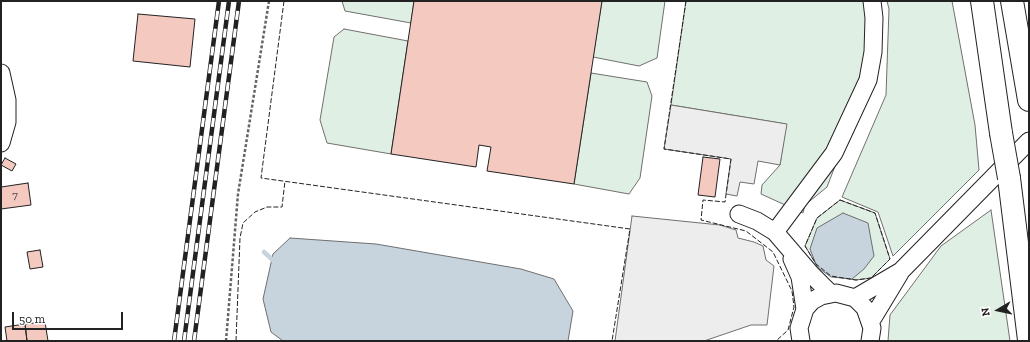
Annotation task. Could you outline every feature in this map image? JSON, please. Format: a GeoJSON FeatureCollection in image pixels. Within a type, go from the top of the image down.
{"type":"FeatureCollection","features":[{"type":"Feature","properties":{"kind":"highway"},"geometry":{"type":"LineString","coordinates":[[982,1],[1009,178],[1029,340]]}},
{"type":"Feature","properties":{"kind":"highway"},"geometry":{"type":"LineString","coordinates":[[1012,1],[1029,100]]}},
{"type":"Feature","properties":{"kind":"street"},"geometry":{"type":"LineString","coordinates":[[775,232],[834,153],[868,80],[873,45],[874,18],[872,1]]}},
{"type":"Feature","properties":{"kind":"street"},"geometry":{"type":"LineString","coordinates":[[1,72],[7,100],[7,122],[2,138]]}},
{"type":"Feature","properties":{"kind":"street"},"geometry":{"type":"LineString","coordinates":[[871,321],[901,271],[1029,141]]}},
{"type":"Feature","properties":{"kind":"street"},"geometry":{"type":"LineString","coordinates":[[739,214],[757,221],[775,232],[830,293]]}},
{"type":"Feature","properties":{"kind":"street"},"geometry":{"type":"LineString","coordinates":[[787,247],[800,277],[805,309]]}},
{"type":"Feature","properties":{"kind":"street"},"geometry":{"type":"LineString","coordinates":[[855,298],[901,271]]}},
{"type":"Feature","properties":{"kind":"street"},"geometry":{"type":"LineString","coordinates":[[798,339],[800,321],[805,309],[812,301],[830,293],[843,294],[855,298],[865,308],[871,321],[872,328],[870,341]]}},
{"type":"Feature","properties":{"kind":"path"},"geometry":{"type":"LineString","coordinates":[[226,341],[238,194],[269,1]]}},
{"type":"Feature","properties":{"kind":"green space"},"geometry":{"type":"Polygon","coordinates":[[[342,1],[414,1],[411,23],[345,11],[342,1]]]}},
{"type":"Feature","properties":{"kind":"green space"},"geometry":{"type":"Polygon","coordinates":[[[602,1],[665,1],[657,58],[639,66],[593,57],[602,1]]]}},
{"type":"Feature","properties":{"kind":"green space"},"geometry":{"type":"Polygon","coordinates":[[[686,1],[864,1],[866,10],[864,91],[827,187],[805,205],[803,213],[761,194],[762,185],[780,165],[786,124],[671,105],[686,1]]]}},
{"type":"Feature","properties":{"kind":"green space"},"geometry":{"type":"Polygon","coordinates":[[[887,1],[952,1],[975,125],[979,170],[893,256],[878,212],[842,197],[886,95],[889,9],[887,1]]]}},
{"type":"Feature","properties":{"kind":"green space"},"geometry":{"type":"Polygon","coordinates":[[[344,29],[408,41],[391,154],[327,143],[320,120],[334,37],[344,29]]]}},
{"type":"Feature","properties":{"kind":"green space"},"geometry":{"type":"Polygon","coordinates":[[[591,73],[647,82],[652,96],[640,178],[629,194],[574,184],[591,73]]]}},
{"type":"Feature","properties":{"kind":"green space"},"geometry":{"type":"Polygon","coordinates":[[[840,200],[875,213],[890,259],[871,278],[856,280],[831,276],[816,264],[805,246],[817,218],[840,200]]]}},
{"type":"Feature","properties":{"kind":"green space"},"geometry":{"type":"Polygon","coordinates":[[[991,210],[1010,341],[888,341],[890,315],[941,246],[991,210]]]}},
{"type":"Feature","properties":{"kind":"shaded area"},"geometry":{"type":"Polygon","coordinates":[[[671,105],[787,124],[780,165],[758,161],[754,184],[740,182],[737,196],[726,194],[731,159],[664,149],[671,105]]]}},
{"type":"Feature","properties":{"kind":"shaded area"},"geometry":{"type":"Polygon","coordinates":[[[843,213],[868,223],[874,256],[864,269],[852,279],[831,277],[817,267],[810,249],[817,228],[843,213]]]}},
{"type":"Feature","properties":{"kind":"shaded area"},"geometry":{"type":"Polygon","coordinates":[[[632,216],[720,225],[736,230],[738,238],[763,246],[766,260],[774,266],[767,325],[751,325],[704,341],[615,341],[632,216]]]}},
{"type":"Feature","properties":{"kind":"shaded area"},"geometry":{"type":"Polygon","coordinates":[[[290,238],[376,244],[521,269],[554,279],[573,311],[568,341],[283,341],[271,332],[263,299],[273,254],[290,238]]]}},
{"type":"Feature","properties":{"kind":"building"},"geometry":{"type":"Polygon","coordinates":[[[414,1],[602,1],[574,184],[487,171],[491,147],[479,145],[476,167],[391,154],[414,1]]]}},
{"type":"Feature","properties":{"kind":"building"},"geometry":{"type":"Polygon","coordinates":[[[138,14],[195,19],[190,67],[133,61],[138,14]]]}},
{"type":"Feature","properties":{"kind":"building"},"geometry":{"type":"Polygon","coordinates":[[[703,157],[720,159],[715,197],[698,195],[703,157]]]}},
{"type":"Feature","properties":{"kind":"building"},"geometry":{"type":"Polygon","coordinates":[[[5,158],[16,164],[12,171],[1,165],[5,158]]]}},
{"type":"Feature","properties":{"kind":"building"},"geometry":{"type":"Polygon","coordinates":[[[28,183],[31,205],[1,209],[1,187],[28,183]]]}},
{"type":"Feature","properties":{"kind":"building"},"geometry":{"type":"Polygon","coordinates":[[[40,250],[43,267],[30,269],[27,252],[40,250]]]}},
{"type":"Feature","properties":{"kind":"building"},"geometry":{"type":"Polygon","coordinates":[[[45,322],[48,341],[27,341],[25,324],[45,322]]]}},
{"type":"Feature","properties":{"kind":"building"},"geometry":{"type":"Polygon","coordinates":[[[25,324],[27,341],[7,341],[5,327],[25,324]]]}},
{"type":"Feature","properties":{"kind":"waterway"},"geometry":{"type":"LineString","coordinates":[[264,252],[276,263]]}},
{"type":"Feature","properties":{"kind":"railway"},"geometry":{"type":"LineString","coordinates":[[174,341],[219,1]]}},
{"type":"Feature","properties":{"kind":"railway"},"geometry":{"type":"LineString","coordinates":[[184,341],[229,1]]}},
{"type":"Feature","properties":{"kind":"railway"},"geometry":{"type":"LineString","coordinates":[[194,341],[239,1]]}},
{"type":"Feature","properties":{"kind":"fence"},"geometry":{"type":"LineString","coordinates":[[284,1],[261,178],[630,229],[612,341]]}},
{"type":"Feature","properties":{"kind":"fence"},"geometry":{"type":"LineString","coordinates":[[686,1],[664,149],[731,159],[725,202],[703,200],[701,220],[746,231],[773,252],[792,291],[794,307],[788,330],[776,341]]}},
{"type":"Feature","properties":{"kind":"fence"},"geometry":{"type":"LineString","coordinates":[[236,341],[240,238],[243,223],[255,212],[267,207],[282,207],[285,181]]}},
{"type":"Feature","properties":{"kind":"fence"},"geometry":{"type":"LineString","coordinates":[[840,200],[875,213],[890,259],[871,278],[856,280],[831,276],[816,264],[805,246],[817,218],[840,200]]}}]}
